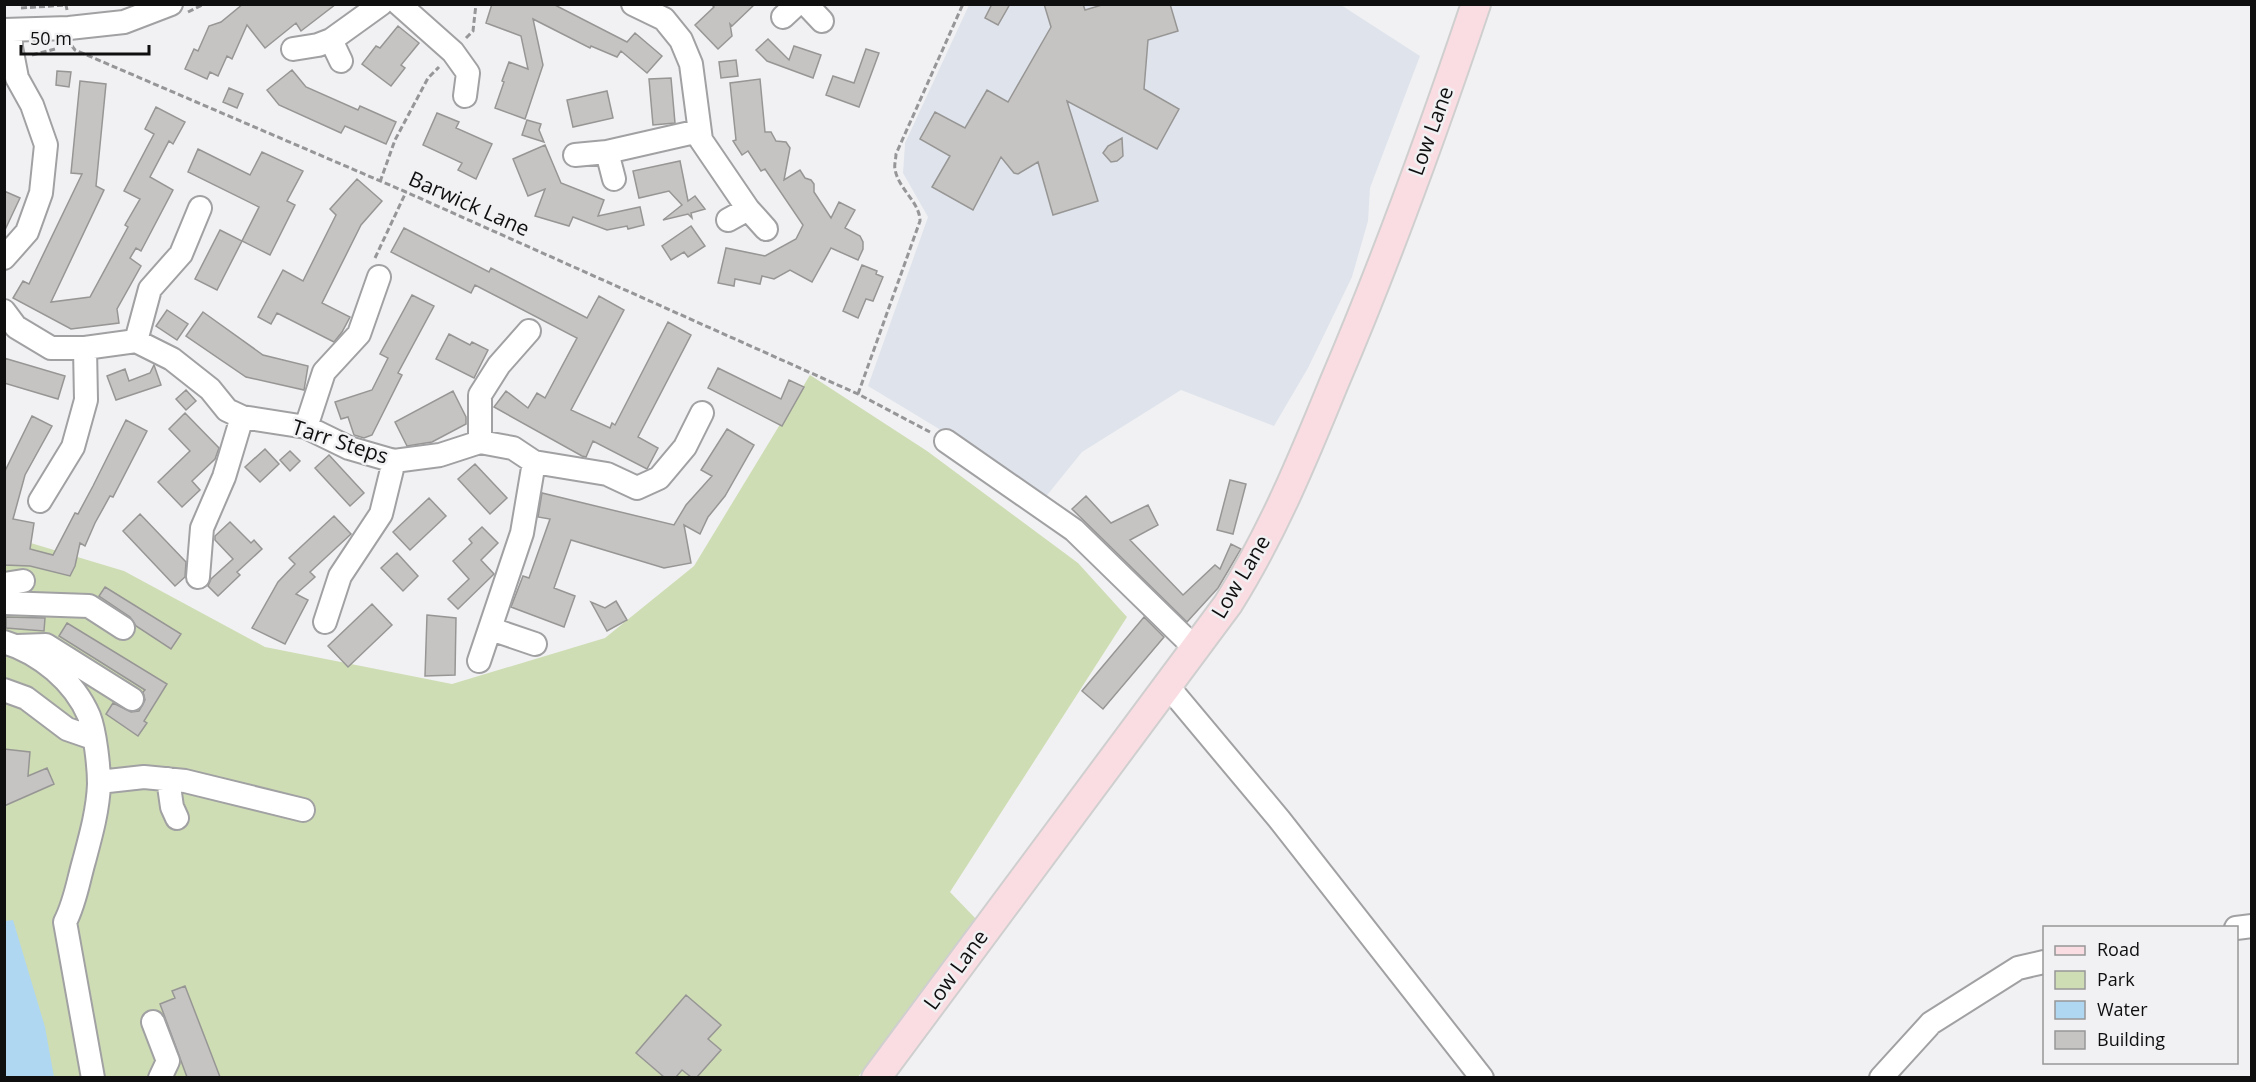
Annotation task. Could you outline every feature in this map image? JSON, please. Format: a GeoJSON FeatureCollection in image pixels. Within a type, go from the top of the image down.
{"type":"FeatureCollection","features":[{"type":"Feature","properties":{"kind":"main road","name":"Low Lane"},"geometry":{"type":"LineString","coordinates":[[876,1077],[1166,684],[1228,604],[1254,563],[1293,481],[1369,300],[1476,4]]}},
{"type":"Feature","properties":{"kind":"street"},"geometry":{"type":"LineString","coordinates":[[4,258],[27,232],[40,193],[46,145],[32,105],[17,78],[10,23],[65,38],[124,22],[171,4]]}},
{"type":"Feature","properties":{"kind":"street"},"geometry":{"type":"LineString","coordinates":[[293,49],[318,45],[331,40],[381,4]]}},
{"type":"Feature","properties":{"kind":"street"},"geometry":{"type":"LineString","coordinates":[[399,4],[453,52],[477,69],[465,96]]}},
{"type":"Feature","properties":{"kind":"street"},"geometry":{"type":"LineString","coordinates":[[633,4],[670,12],[691,64],[699,130],[705,149],[748,209],[766,229]]}},
{"type":"Feature","properties":{"kind":"street"},"geometry":{"type":"LineString","coordinates":[[806,4],[822,21]]}},
{"type":"Feature","properties":{"kind":"street"},"geometry":{"type":"LineString","coordinates":[[331,40],[341,61]]}},
{"type":"Feature","properties":{"kind":"street"},"geometry":{"type":"LineString","coordinates":[[575,155],[607,152],[699,130]]}},
{"type":"Feature","properties":{"kind":"street"},"geometry":{"type":"LineString","coordinates":[[607,152],[614,179]]}},
{"type":"Feature","properties":{"kind":"street"},"geometry":{"type":"LineString","coordinates":[[4,311],[16,327],[51,348],[85,348],[136,341],[150,289],[181,254],[200,208]]}},
{"type":"Feature","properties":{"kind":"street"},"geometry":{"type":"LineString","coordinates":[[728,220],[748,209]]}},
{"type":"Feature","properties":{"kind":"street"},"geometry":{"type":"LineString","coordinates":[[306,427],[324,372],[358,334],[379,277]]}},
{"type":"Feature","properties":{"kind":"street"},"geometry":{"type":"LineString","coordinates":[[480,442],[480,395],[499,365],[529,331]]}},
{"type":"Feature","properties":{"kind":"street","name":"Tarr Steps"},"geometry":{"type":"LineString","coordinates":[[136,341],[172,358],[210,389],[227,410],[242,417],[306,427],[349,448],[394,461],[440,455],[480,442],[513,448],[534,462],[607,474],[637,488],[659,478],[685,447],[702,413]]}},
{"type":"Feature","properties":{"kind":"street"},"geometry":{"type":"LineString","coordinates":[[39,501],[73,447],[87,400],[85,348]]}},
{"type":"Feature","properties":{"kind":"street"},"geometry":{"type":"LineString","coordinates":[[198,577],[202,528],[224,477],[242,417]]}},
{"type":"Feature","properties":{"kind":"street"},"geometry":{"type":"LineString","coordinates":[[946,441],[1074,530],[1195,648]]}},
{"type":"Feature","properties":{"kind":"street"},"geometry":{"type":"LineString","coordinates":[[325,622],[340,576],[381,514],[394,461]]}},
{"type":"Feature","properties":{"kind":"street"},"geometry":{"type":"LineString","coordinates":[[479,661],[522,532],[534,462]]}},
{"type":"Feature","properties":{"kind":"street"},"geometry":{"type":"LineString","coordinates":[[4,603],[89,606],[123,628]]}},
{"type":"Feature","properties":{"kind":"street"},"geometry":{"type":"LineString","coordinates":[[491,629],[535,644]]}},
{"type":"Feature","properties":{"kind":"street"},"geometry":{"type":"LineString","coordinates":[[11,644],[46,645],[132,699]]}},
{"type":"Feature","properties":{"kind":"street"},"geometry":{"type":"LineString","coordinates":[[11,644],[56,670],[77,696],[89,717],[93,738],[99,782],[92,832],[72,908],[65,922],[93,1077]]}},
{"type":"Feature","properties":{"kind":"street"},"geometry":{"type":"LineString","coordinates":[[1166,684],[1279,819],[1482,1077]]}},
{"type":"Feature","properties":{"kind":"street"},"geometry":{"type":"LineString","coordinates":[[4,690],[26,698],[67,729],[93,738]]}},
{"type":"Feature","properties":{"kind":"street"},"geometry":{"type":"LineString","coordinates":[[99,782],[144,777],[185,781],[303,810]]}},
{"type":"Feature","properties":{"kind":"street"},"geometry":{"type":"LineString","coordinates":[[168,779],[172,807],[177,818]]}},
{"type":"Feature","properties":{"kind":"street"},"geometry":{"type":"LineString","coordinates":[[1881,1077],[1930,1023],[2018,968],[2043,962]]}},
{"type":"Feature","properties":{"kind":"street"},"geometry":{"type":"LineString","coordinates":[[153,1022],[168,1061],[160,1077]]}},
{"type":"Feature","properties":{"kind":"path"},"geometry":{"type":"LineString","coordinates":[[380,182],[395,140],[428,78],[473,31],[476,4]]}},
{"type":"Feature","properties":{"kind":"path"},"geometry":{"type":"LineString","coordinates":[[858,394],[920,221],[917,209],[900,184],[895,170],[896,154],[963,4]]}},
{"type":"Feature","properties":{"kind":"path","name":"Barwick Lane"},"geometry":{"type":"LineString","coordinates":[[10,23],[67,5],[65,38],[75,50],[406,192],[858,394],[946,441]]}},
{"type":"Feature","properties":{"kind":"path"},"geometry":{"type":"LineString","coordinates":[[13,60],[65,38]]}},
{"type":"Feature","properties":{"kind":"path"},"geometry":{"type":"LineString","coordinates":[[379,277],[375,257],[406,192]]}},
{"type":"Feature","properties":{"kind":"shaded area"},"geometry":{"type":"Polygon","coordinates":[[[969,5],[1341,5],[1420,56],[1370,188],[1368,221],[1352,277],[1308,368],[1274,426],[1181,390],[1082,452],[1044,499],[949,435],[868,386],[928,217],[903,173],[905,143],[969,5]]]}},
{"type":"Feature","properties":{"kind":"green space"},"geometry":{"type":"Polygon","coordinates":[[[810,375],[927,451],[1078,563],[1127,617],[950,892],[976,919],[858,1077],[5,1077],[4,535],[124,571],[265,647],[452,684],[605,638],[694,566],[810,375]]]}},
{"type":"Feature","properties":{"kind":"water"},"geometry":{"type":"Polygon","coordinates":[[[13,920],[45,1027],[54,1077],[5,1077],[5,921],[13,920]]]}},
{"type":"Feature","properties":{"kind":"building"},"geometry":{"type":"Polygon","coordinates":[[[243,4],[336,4],[301,31],[296,23],[265,48],[247,25],[232,59],[227,56],[218,76],[210,72],[207,79],[185,69],[194,49],[198,51],[209,26],[221,22],[243,4]]]}},
{"type":"Feature","properties":{"kind":"building"},"geometry":{"type":"Polygon","coordinates":[[[492,4],[553,4],[627,42],[635,33],[662,56],[647,73],[621,51],[617,57],[591,46],[590,48],[533,19],[543,65],[525,119],[495,108],[509,62],[528,69],[521,36],[486,23],[492,4]]]}},
{"type":"Feature","properties":{"kind":"building"},"geometry":{"type":"Polygon","coordinates":[[[711,4],[755,4],[732,26],[730,24],[732,36],[718,49],[695,25],[714,7],[711,4]]]}},
{"type":"Feature","properties":{"kind":"building"},"geometry":{"type":"Polygon","coordinates":[[[992,4],[1010,4],[998,25],[985,18],[992,4]]]}},
{"type":"Feature","properties":{"kind":"building"},"geometry":{"type":"Polygon","coordinates":[[[1044,4],[1083,4],[1085,10],[1105,4],[1170,4],[1178,31],[1148,40],[1144,89],[1179,109],[1157,149],[1067,101],[1098,201],[1053,215],[1038,162],[1018,174],[1014,173],[1001,157],[973,210],[932,187],[950,156],[920,139],[935,112],[965,128],[987,90],[1008,102],[1051,27],[1044,4]]]}},
{"type":"Feature","properties":{"kind":"building"},"geometry":{"type":"Polygon","coordinates":[[[398,26],[419,43],[401,65],[405,68],[391,86],[362,64],[376,46],[380,48],[398,26]]]}},
{"type":"Feature","properties":{"kind":"building"},"geometry":{"type":"Polygon","coordinates":[[[768,39],[789,60],[794,46],[821,55],[813,78],[767,61],[756,50],[768,39]]]}},
{"type":"Feature","properties":{"kind":"building"},"geometry":{"type":"Polygon","coordinates":[[[866,49],[879,53],[859,107],[826,95],[833,76],[854,83],[866,49]]]}},
{"type":"Feature","properties":{"kind":"building"},"geometry":{"type":"Polygon","coordinates":[[[736,60],[738,76],[721,78],[719,62],[736,60]]]}},
{"type":"Feature","properties":{"kind":"building"},"geometry":{"type":"Polygon","coordinates":[[[292,70],[306,87],[358,110],[360,106],[396,122],[386,144],[345,126],[341,133],[279,105],[267,90],[292,70]]]}},
{"type":"Feature","properties":{"kind":"building"},"geometry":{"type":"Polygon","coordinates":[[[57,71],[71,72],[69,87],[56,85],[57,71]]]}},
{"type":"Feature","properties":{"kind":"building"},"geometry":{"type":"Polygon","coordinates":[[[671,78],[675,123],[653,125],[649,79],[671,78]]]}},
{"type":"Feature","properties":{"kind":"building"},"geometry":{"type":"Polygon","coordinates":[[[760,79],[765,132],[771,132],[776,141],[786,142],[790,148],[784,180],[800,170],[805,178],[814,184],[814,192],[831,218],[839,202],[855,210],[845,228],[860,236],[863,242],[863,249],[858,260],[831,248],[812,282],[790,270],[774,279],[762,276],[760,284],[735,279],[734,286],[718,283],[726,248],[765,256],[796,239],[803,225],[765,169],[761,171],[748,151],[742,155],[733,141],[736,140],[730,83],[760,79]]]}},
{"type":"Feature","properties":{"kind":"building"},"geometry":{"type":"Polygon","coordinates":[[[80,81],[106,84],[96,186],[104,190],[51,302],[90,297],[128,227],[125,225],[140,199],[124,191],[154,134],[145,129],[156,107],[185,122],[173,144],[169,141],[150,177],[173,190],[141,251],[136,248],[130,258],[141,266],[117,309],[119,323],[71,329],[13,298],[23,281],[29,284],[82,174],[71,173],[80,81]]]}},
{"type":"Feature","properties":{"kind":"building"},"geometry":{"type":"Polygon","coordinates":[[[229,88],[243,94],[237,108],[223,102],[229,88]]]}},
{"type":"Feature","properties":{"kind":"building"},"geometry":{"type":"Polygon","coordinates":[[[607,91],[613,118],[573,127],[567,100],[607,91]]]}},
{"type":"Feature","properties":{"kind":"building"},"geometry":{"type":"Polygon","coordinates":[[[437,113],[459,122],[456,128],[492,144],[476,179],[458,170],[462,163],[423,145],[437,113]]]}},
{"type":"Feature","properties":{"kind":"building"},"geometry":{"type":"Polygon","coordinates":[[[527,120],[541,124],[539,130],[544,142],[522,135],[527,120]]]}},
{"type":"Feature","properties":{"kind":"building"},"geometry":{"type":"Polygon","coordinates":[[[1122,138],[1123,156],[1111,162],[1103,153],[1108,146],[1122,138]]]}},
{"type":"Feature","properties":{"kind":"building"},"geometry":{"type":"Polygon","coordinates":[[[545,145],[561,183],[604,200],[598,216],[640,207],[644,225],[628,229],[627,226],[607,230],[573,217],[569,226],[535,216],[545,189],[528,196],[513,159],[545,145]]]}},
{"type":"Feature","properties":{"kind":"building"},"geometry":{"type":"Polygon","coordinates":[[[198,149],[250,175],[262,152],[303,171],[287,201],[295,205],[270,255],[242,241],[259,207],[188,172],[198,149]]]}},
{"type":"Feature","properties":{"kind":"building"},"geometry":{"type":"Polygon","coordinates":[[[680,161],[688,201],[695,196],[705,209],[691,213],[692,218],[688,214],[663,220],[682,205],[669,191],[639,198],[633,171],[680,161]]]}},
{"type":"Feature","properties":{"kind":"building"},"geometry":{"type":"Polygon","coordinates":[[[357,179],[382,201],[361,225],[322,303],[350,317],[342,332],[334,342],[277,313],[271,324],[258,317],[283,270],[303,281],[336,215],[330,209],[357,179]]]}},
{"type":"Feature","properties":{"kind":"building"},"geometry":{"type":"Polygon","coordinates":[[[4,191],[20,198],[4,232],[4,191]]]}},
{"type":"Feature","properties":{"kind":"building"},"geometry":{"type":"Polygon","coordinates":[[[691,226],[705,246],[688,257],[684,252],[671,260],[662,246],[691,226]]]}},
{"type":"Feature","properties":{"kind":"building"},"geometry":{"type":"Polygon","coordinates":[[[404,228],[489,272],[491,268],[587,318],[599,296],[624,310],[571,410],[610,428],[612,423],[615,425],[668,322],[691,335],[638,437],[658,448],[647,469],[593,441],[586,457],[582,456],[494,407],[506,391],[528,408],[537,393],[545,398],[577,338],[475,285],[471,293],[391,252],[404,228]]]}},
{"type":"Feature","properties":{"kind":"building"},"geometry":{"type":"Polygon","coordinates":[[[220,230],[242,241],[217,290],[195,279],[220,230]]]}},
{"type":"Feature","properties":{"kind":"building"},"geometry":{"type":"Polygon","coordinates":[[[862,265],[877,271],[876,274],[883,277],[873,301],[866,299],[858,318],[843,311],[862,265]]]}},
{"type":"Feature","properties":{"kind":"building"},"geometry":{"type":"Polygon","coordinates":[[[412,295],[434,306],[398,373],[402,375],[372,435],[364,438],[354,435],[348,417],[341,419],[335,402],[372,390],[388,358],[380,354],[412,295]]]}},
{"type":"Feature","properties":{"kind":"building"},"geometry":{"type":"Polygon","coordinates":[[[167,310],[188,324],[177,340],[156,326],[167,310]]]}},
{"type":"Feature","properties":{"kind":"building"},"geometry":{"type":"Polygon","coordinates":[[[203,312],[263,355],[308,366],[304,390],[246,377],[186,336],[203,312]]]}},
{"type":"Feature","properties":{"kind":"building"},"geometry":{"type":"Polygon","coordinates":[[[449,334],[470,345],[472,342],[488,350],[474,378],[436,359],[449,334]]]}},
{"type":"Feature","properties":{"kind":"building"},"geometry":{"type":"Polygon","coordinates":[[[4,358],[65,376],[58,399],[4,383],[4,358]]]}},
{"type":"Feature","properties":{"kind":"building"},"geometry":{"type":"Polygon","coordinates":[[[154,365],[161,385],[116,400],[107,376],[125,369],[129,381],[150,373],[154,365]]]}},
{"type":"Feature","properties":{"kind":"building"},"geometry":{"type":"Polygon","coordinates":[[[718,368],[781,399],[789,380],[804,387],[782,426],[708,388],[718,368]]]}},
{"type":"Feature","properties":{"kind":"building"},"geometry":{"type":"Polygon","coordinates":[[[186,390],[196,401],[186,410],[176,399],[186,390]]]}},
{"type":"Feature","properties":{"kind":"building"},"geometry":{"type":"Polygon","coordinates":[[[453,391],[466,417],[466,424],[432,442],[407,446],[395,422],[453,391]]]}},
{"type":"Feature","properties":{"kind":"building"},"geometry":{"type":"Polygon","coordinates":[[[185,413],[219,448],[215,459],[192,481],[200,490],[182,507],[158,482],[190,451],[169,429],[185,413]]]}},
{"type":"Feature","properties":{"kind":"building"},"geometry":{"type":"Polygon","coordinates":[[[32,416],[52,426],[25,475],[13,519],[34,523],[30,549],[53,555],[75,513],[78,514],[126,420],[147,431],[113,497],[110,496],[95,523],[85,546],[80,543],[75,566],[70,576],[30,566],[4,565],[4,473],[32,416]]]}},
{"type":"Feature","properties":{"kind":"building"},"geometry":{"type":"Polygon","coordinates":[[[727,429],[754,445],[725,496],[708,517],[700,534],[684,525],[691,563],[664,568],[571,540],[554,588],[575,596],[564,627],[511,607],[523,576],[529,578],[550,519],[538,517],[542,493],[674,525],[686,505],[712,476],[701,470],[727,429]]]}},
{"type":"Feature","properties":{"kind":"building"},"geometry":{"type":"Polygon","coordinates":[[[265,449],[279,464],[260,482],[245,467],[265,449]]]}},
{"type":"Feature","properties":{"kind":"building"},"geometry":{"type":"Polygon","coordinates":[[[290,451],[300,461],[290,471],[280,460],[290,451]]]}},
{"type":"Feature","properties":{"kind":"building"},"geometry":{"type":"Polygon","coordinates":[[[329,455],[364,493],[350,506],[315,468],[329,455]]]}},
{"type":"Feature","properties":{"kind":"building"},"geometry":{"type":"Polygon","coordinates":[[[475,464],[507,498],[490,514],[458,479],[475,464]]]}},
{"type":"Feature","properties":{"kind":"building"},"geometry":{"type":"Polygon","coordinates":[[[1230,480],[1246,484],[1233,534],[1217,530],[1230,480]]]}},
{"type":"Feature","properties":{"kind":"building"},"geometry":{"type":"Polygon","coordinates":[[[1086,496],[1111,523],[1148,505],[1158,525],[1130,540],[1183,595],[1215,565],[1220,569],[1231,544],[1241,549],[1218,588],[1187,622],[1072,509],[1086,496]]]}},
{"type":"Feature","properties":{"kind":"building"},"geometry":{"type":"Polygon","coordinates":[[[429,498],[446,516],[410,550],[393,532],[429,498]]]}},
{"type":"Feature","properties":{"kind":"building"},"geometry":{"type":"Polygon","coordinates":[[[140,514],[186,562],[185,577],[175,586],[123,531],[140,514]]]}},
{"type":"Feature","properties":{"kind":"building"},"geometry":{"type":"Polygon","coordinates":[[[334,516],[351,534],[310,572],[315,577],[296,594],[308,600],[285,644],[252,628],[278,582],[295,564],[289,558],[334,516]]]}},
{"type":"Feature","properties":{"kind":"building"},"geometry":{"type":"Polygon","coordinates":[[[230,522],[251,543],[254,540],[262,549],[237,572],[240,575],[218,596],[208,586],[211,579],[233,559],[215,540],[215,536],[230,522]]]}},
{"type":"Feature","properties":{"kind":"building"},"geometry":{"type":"Polygon","coordinates":[[[482,527],[498,543],[481,560],[494,574],[458,609],[448,599],[469,579],[453,561],[472,543],[469,539],[482,527]]]}},
{"type":"Feature","properties":{"kind":"building"},"geometry":{"type":"Polygon","coordinates":[[[397,553],[418,576],[403,591],[381,568],[397,553]]]}},
{"type":"Feature","properties":{"kind":"building"},"geometry":{"type":"Polygon","coordinates":[[[105,587],[181,634],[171,649],[136,626],[130,617],[99,596],[105,587]]]}},
{"type":"Feature","properties":{"kind":"building"},"geometry":{"type":"Polygon","coordinates":[[[616,601],[627,620],[607,631],[591,602],[605,608],[616,601]]]}},
{"type":"Feature","properties":{"kind":"building"},"geometry":{"type":"Polygon","coordinates":[[[372,604],[392,625],[348,667],[328,646],[372,604]]]}},
{"type":"Feature","properties":{"kind":"building"},"geometry":{"type":"Polygon","coordinates":[[[427,615],[456,618],[455,675],[425,676],[427,615]]]}},
{"type":"Feature","properties":{"kind":"building"},"geometry":{"type":"Polygon","coordinates":[[[6,617],[45,618],[44,631],[6,628],[6,617]]]}},
{"type":"Feature","properties":{"kind":"building"},"geometry":{"type":"Polygon","coordinates":[[[1144,617],[1164,637],[1103,709],[1082,691],[1144,617]]]}},
{"type":"Feature","properties":{"kind":"building"},"geometry":{"type":"Polygon","coordinates":[[[67,623],[167,684],[144,721],[147,723],[138,736],[106,714],[113,703],[131,712],[139,711],[145,700],[143,692],[145,690],[59,636],[67,623]]]}},
{"type":"Feature","properties":{"kind":"building"},"geometry":{"type":"Polygon","coordinates":[[[4,749],[30,752],[28,776],[47,768],[54,784],[4,806],[4,749]]]}},
{"type":"Feature","properties":{"kind":"building"},"geometry":{"type":"Polygon","coordinates":[[[185,986],[220,1077],[187,1077],[160,1004],[175,998],[172,991],[185,986]]]}},
{"type":"Feature","properties":{"kind":"building"},"geometry":{"type":"Polygon","coordinates":[[[686,995],[721,1025],[708,1039],[721,1050],[697,1077],[691,1077],[682,1070],[676,1077],[664,1077],[636,1053],[686,995]]]}}]}
